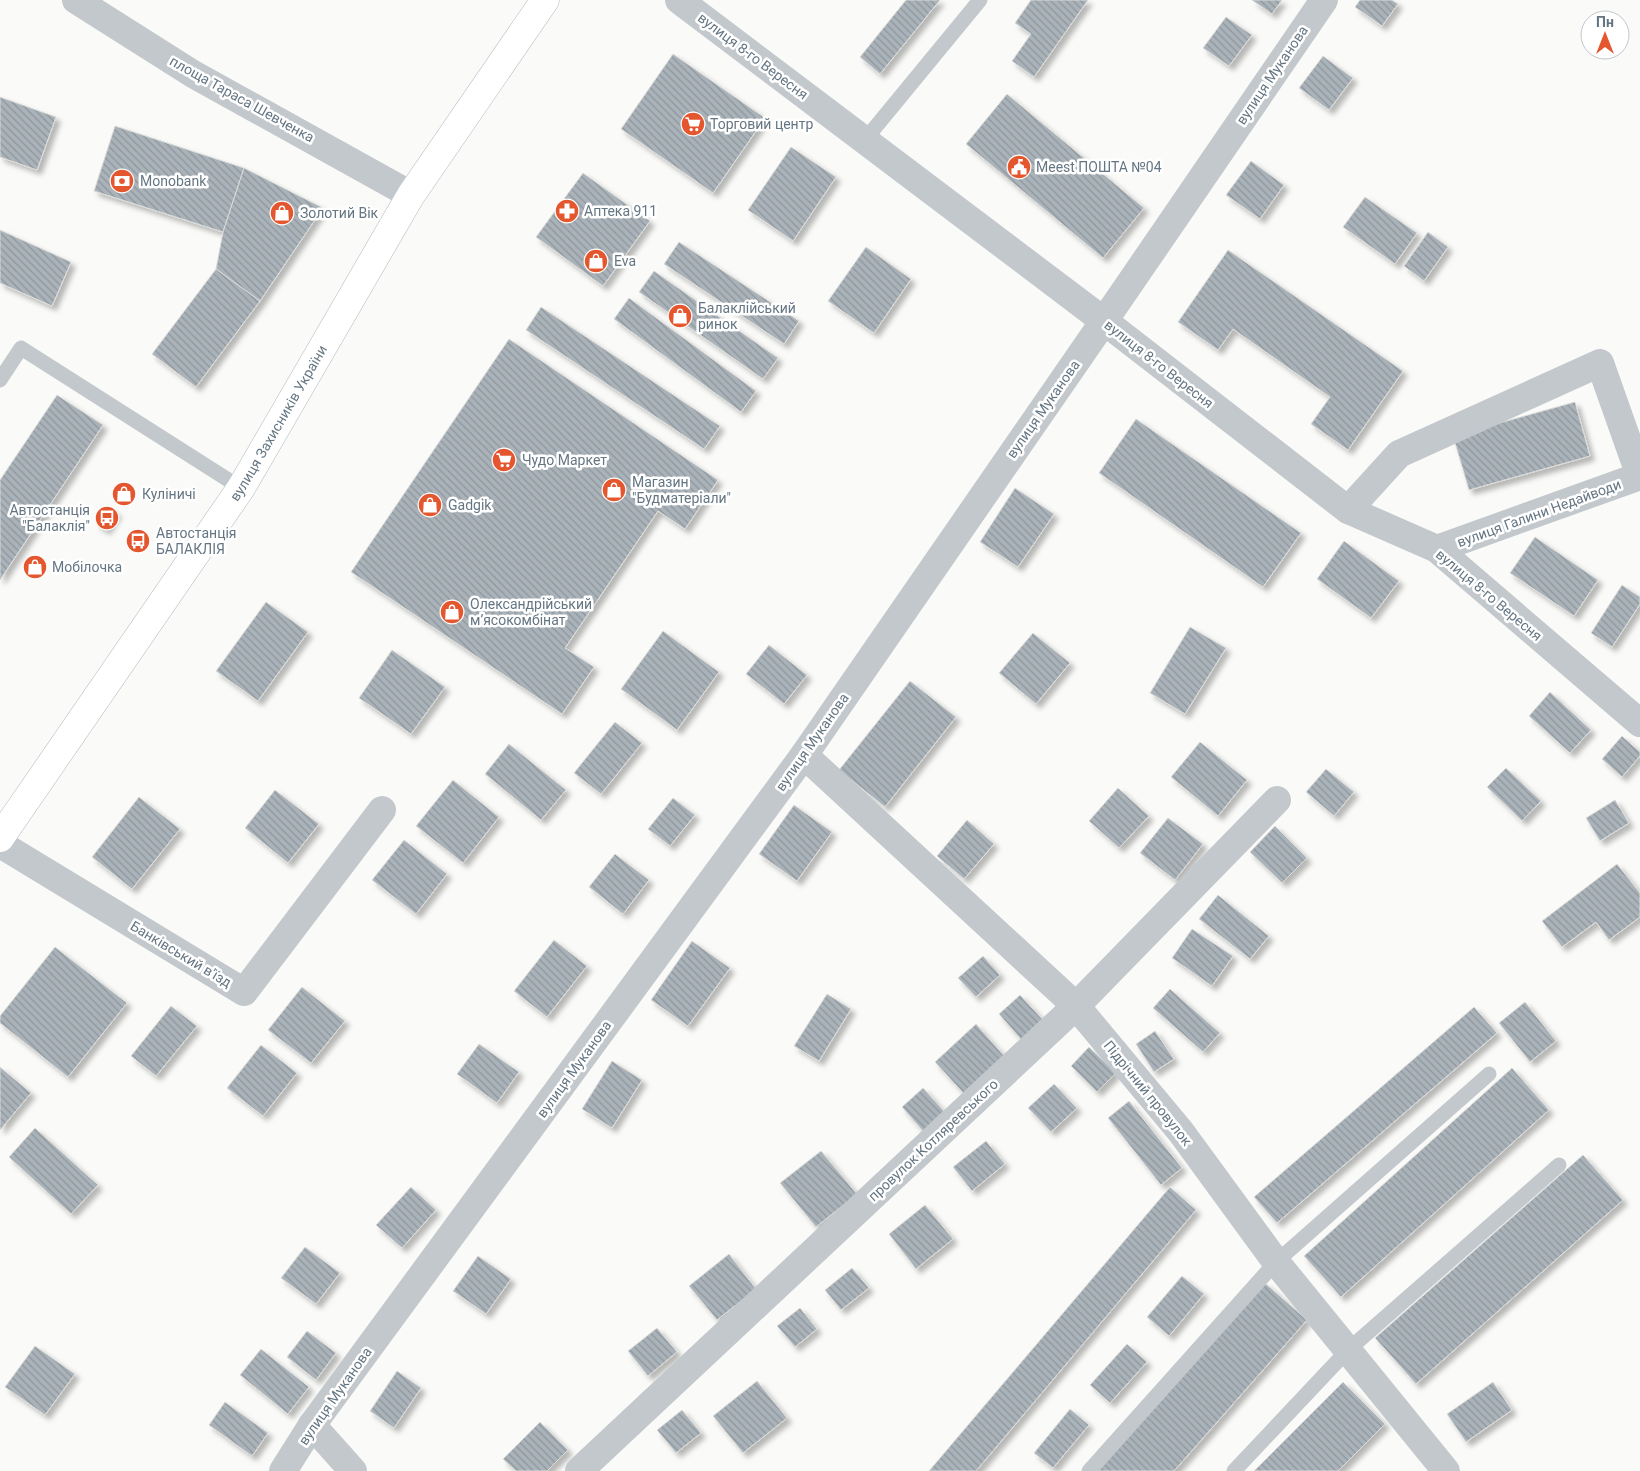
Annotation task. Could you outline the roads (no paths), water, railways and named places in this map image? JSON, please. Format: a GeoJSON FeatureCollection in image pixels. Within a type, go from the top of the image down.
{"type":"FeatureCollection","features":[{"type":"Feature","properties":{"kind":"street","name":"площа Тараса Шевченка"},"geometry":{"type":"LineString","coordinates":[[76,0],[193,74],[411,195]]}},
{"type":"Feature","properties":{"kind":"street","name":"вулиця Захисників України"},"geometry":{"type":"LineString","coordinates":[[0,838],[241,488],[411,195],[545,0]]}},
{"type":"Feature","properties":{"kind":"street","name":"вулиця 8-го Вересня"},"geometry":{"type":"LineString","coordinates":[[679,0],[864,142],[1104,321],[1348,510],[1437,549],[1640,723]]}},
{"type":"Feature","properties":{"kind":"street","name":"вулиця Муканова"},"geometry":{"type":"LineString","coordinates":[[283,1471],[312,1424],[804,755],[1324,0]]}},
{"type":"Feature","properties":{"kind":"street"},"geometry":{"type":"LineString","coordinates":[[1348,510],[1399,454],[1600,363],[1640,476]]}},
{"type":"Feature","properties":{"kind":"street","name":"вулиця Галини Недайводи"},"geometry":{"type":"LineString","coordinates":[[1437,549],[1640,476]]}},
{"type":"Feature","properties":{"kind":"street","name":"Підрічний провулок"},"geometry":{"type":"LineString","coordinates":[[804,755],[1076,1006],[1181,1132],[1276,1262],[1446,1471]]}},
{"type":"Feature","properties":{"kind":"street","name":"провулок Котляревського"},"geometry":{"type":"LineString","coordinates":[[579,1471],[1076,1006],[1277,800]]}},
{"type":"Feature","properties":{"kind":"street","name":"Банківський в'їзд"},"geometry":{"type":"LineString","coordinates":[[0,844],[244,992],[382,810]]}},
{"type":"Feature","properties":{"kind":"street"},"geometry":{"type":"LineString","coordinates":[[312,1424],[353,1471]]}},
{"type":"Feature","properties":{"kind":"lane"},"geometry":{"type":"LineString","coordinates":[[864,142],[980,0]]}},
{"type":"Feature","properties":{"kind":"lane"},"geometry":{"type":"LineString","coordinates":[[0,380],[21,348],[241,488]]}},
{"type":"Feature","properties":{"kind":"lane"},"geometry":{"type":"LineString","coordinates":[[1089,1471],[1276,1262],[1489,1074]]}},
{"type":"Feature","properties":{"kind":"lane"},"geometry":{"type":"LineString","coordinates":[[1234,1471],[1348,1350],[1558,1165]]}},
{"type":"Feature","properties":{"kind":"place","name":"Торговий центр"},"geometry":{"type":"Point","coordinates":[693,124]}},
{"type":"Feature","properties":{"kind":"place","name":"Meest ПОШТА №04"},"geometry":{"type":"Point","coordinates":[1019,167]}},
{"type":"Feature","properties":{"kind":"place","name":"Monobank"},"geometry":{"type":"Point","coordinates":[122,181]}},
{"type":"Feature","properties":{"kind":"place","name":"Аптека 911"},"geometry":{"type":"Point","coordinates":[567,211]}},
{"type":"Feature","properties":{"kind":"place","name":"Золотий Вік"},"geometry":{"type":"Point","coordinates":[282,213]}},
{"type":"Feature","properties":{"kind":"place","name":"Eva"},"geometry":{"type":"Point","coordinates":[596,261]}},
{"type":"Feature","properties":{"kind":"place","name":"Балаклійський ринок"},"geometry":{"type":"Point","coordinates":[680,316]}},
{"type":"Feature","properties":{"kind":"place","name":"Чудо Маркет"},"geometry":{"type":"Point","coordinates":[504,460]}},
{"type":"Feature","properties":{"kind":"place","name":"Магазин \"Будматеріали\""},"geometry":{"type":"Point","coordinates":[614,490]}},
{"type":"Feature","properties":{"kind":"place","name":"Куліничі"},"geometry":{"type":"Point","coordinates":[124,494]}},
{"type":"Feature","properties":{"kind":"place","name":"Gadgik"},"geometry":{"type":"Point","coordinates":[430,505]}},
{"type":"Feature","properties":{"kind":"place","name":"Автостанція \"Балаклія\""},"geometry":{"type":"Point","coordinates":[107,518]}},
{"type":"Feature","properties":{"kind":"place","name":"Автостанція БАЛАКЛІЯ"},"geometry":{"type":"Point","coordinates":[138,541]}},
{"type":"Feature","properties":{"kind":"place","name":"Мобілочка"},"geometry":{"type":"Point","coordinates":[35,567]}},
{"type":"Feature","properties":{"kind":"place","name":"Олександрійський мʼясокомбінат"},"geometry":{"type":"Point","coordinates":[452,612]}}]}
